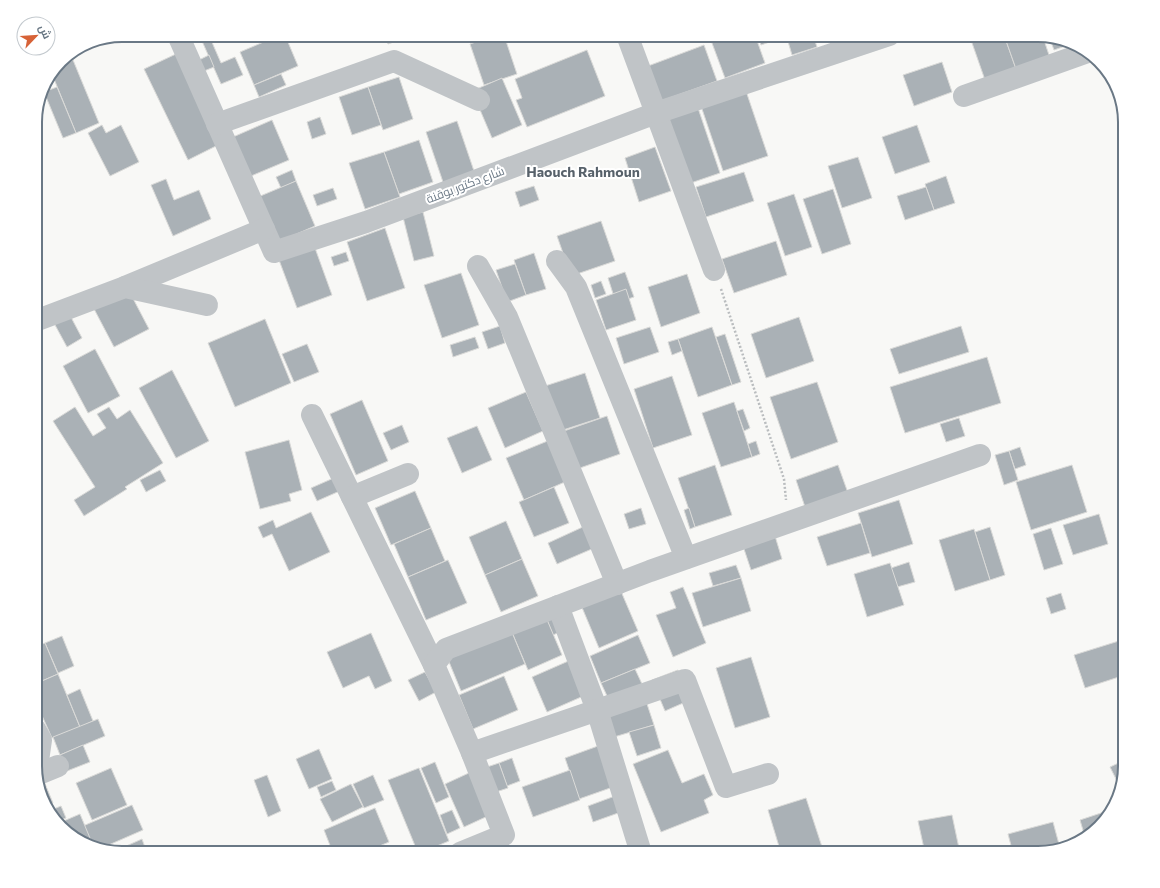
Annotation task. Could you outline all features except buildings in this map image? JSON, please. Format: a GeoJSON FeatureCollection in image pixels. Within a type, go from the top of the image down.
{"type":"FeatureCollection","features":[{"type":"Feature","properties":{"kind":"street"},"geometry":{"type":"LineString","coordinates":[[42,318],[125,287],[264,229],[181,42]]}},
{"type":"Feature","properties":{"kind":"street"},"geometry":{"type":"LineString","coordinates":[[630,42],[714,270]]}},
{"type":"Feature","properties":{"kind":"street","name":"شارع دكتور بوقنة"},"geometry":{"type":"LineString","coordinates":[[264,229],[274,252],[366,222],[656,113],[868,42]]}},
{"type":"Feature","properties":{"kind":"street"},"geometry":{"type":"LineString","coordinates":[[964,96],[1080,55]]}},
{"type":"Feature","properties":{"kind":"street"},"geometry":{"type":"LineString","coordinates":[[217,124],[394,61],[479,100]]}},
{"type":"Feature","properties":{"kind":"street"},"geometry":{"type":"LineString","coordinates":[[557,261],[576,287],[686,558]]}},
{"type":"Feature","properties":{"kind":"street"},"geometry":{"type":"LineString","coordinates":[[478,266],[507,317],[617,584]]}},
{"type":"Feature","properties":{"kind":"street"},"geometry":{"type":"LineString","coordinates":[[125,287],[207,305]]}},
{"type":"Feature","properties":{"kind":"street"},"geometry":{"type":"LineString","coordinates":[[312,415],[434,665],[472,752],[504,835],[477,846]]}},
{"type":"Feature","properties":{"kind":"street"},"geometry":{"type":"LineString","coordinates":[[434,665],[446,649],[686,558],[980,455]]}},
{"type":"Feature","properties":{"kind":"street"},"geometry":{"type":"LineString","coordinates":[[352,497],[408,474]]}},
{"type":"Feature","properties":{"kind":"street"},"geometry":{"type":"LineString","coordinates":[[558,606],[597,710],[640,846]]}},
{"type":"Feature","properties":{"kind":"street"},"geometry":{"type":"LineString","coordinates":[[472,752],[685,680],[726,787],[768,774]]}},
{"type":"Feature","properties":{"kind":"street"},"geometry":{"type":"LineString","coordinates":[[42,772],[58,766]]}},
{"type":"Feature","properties":{"kind":"path"},"geometry":{"type":"LineString","coordinates":[[714,270],[784,479],[788,523]]}},
{"type":"Feature","properties":{"kind":"district","name":"Haouch Rahmoun"},"geometry":{"type":"Point","coordinates":[583,171]}}]}
